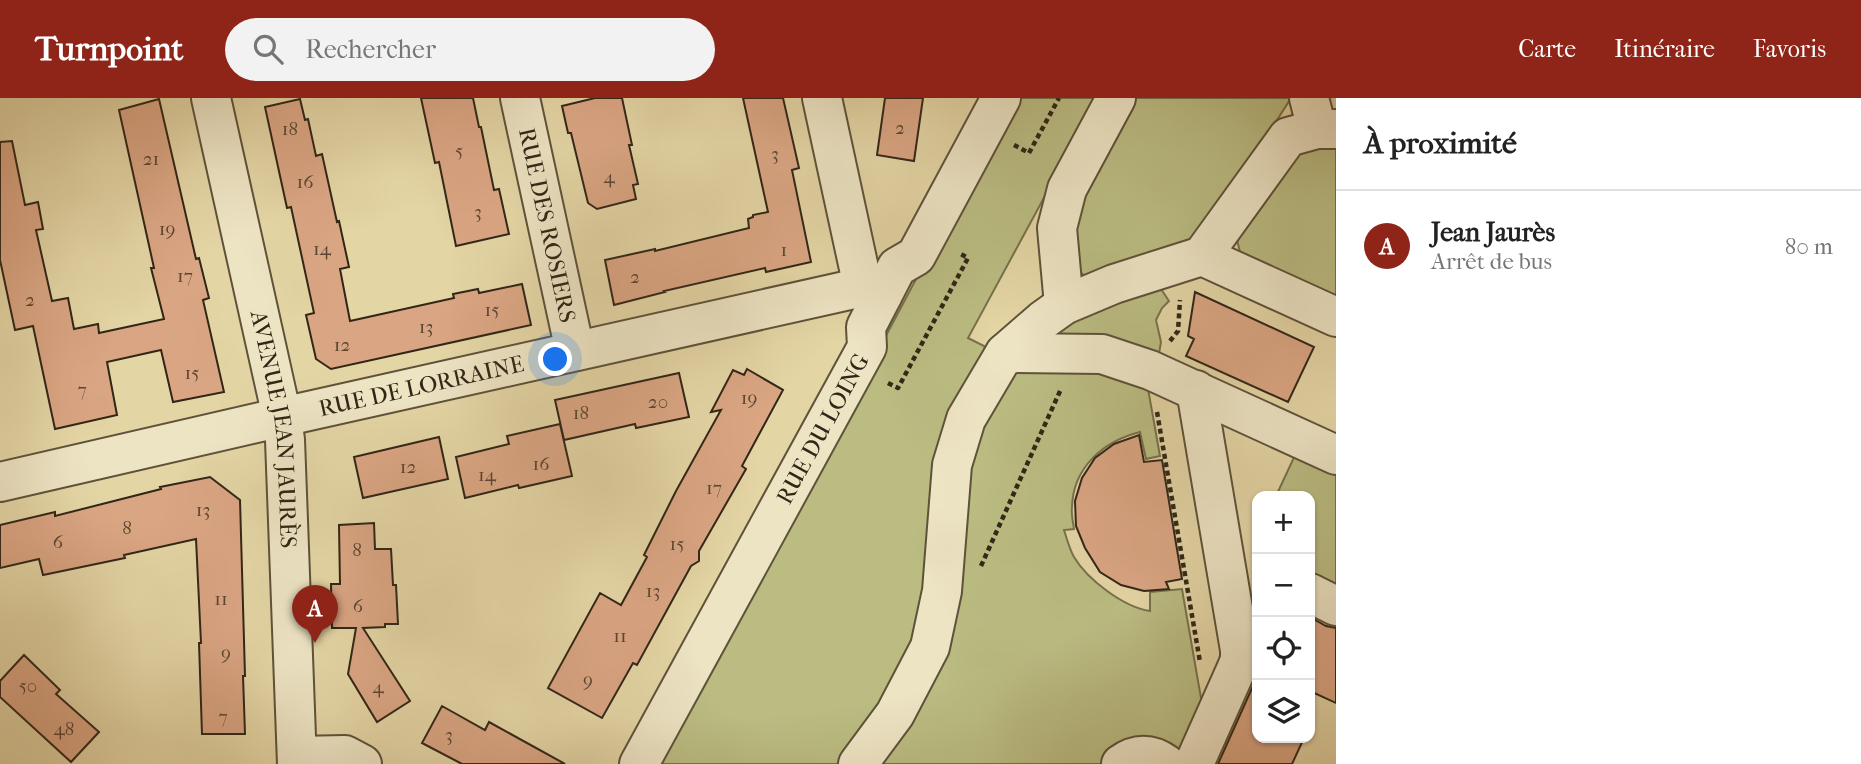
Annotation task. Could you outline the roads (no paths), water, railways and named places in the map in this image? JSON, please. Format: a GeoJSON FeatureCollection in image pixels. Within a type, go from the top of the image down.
{"type":"FeatureCollection","features":[{"type":"Feature","properties":{"kind":"street","name":"AVENUE JEAN JAURÈS"},"geometry":{"type":"LineString","coordinates":[[211,98],[282,416],[286,456],[297,760]]}},
{"type":"Feature","properties":{"kind":"street","name":"RUE DES ROSIERS"},"geometry":{"type":"LineString","coordinates":[[520,98],[575,351]]}},
{"type":"Feature","properties":{"kind":"street"},"geometry":{"type":"LineString","coordinates":[[822,98],[872,292]]}},
{"type":"Feature","properties":{"kind":"street","name":"RUE DU LOING"},"geometry":{"type":"LineString","coordinates":[[639,764],[867,347],[866,327],[872,292],[897,267],[916,256],[1002,98]]}},
{"type":"Feature","properties":{"kind":"street"},"geometry":{"type":"LineString","coordinates":[[1064,306],[1057,228],[1067,189],[1116,98]]}},
{"type":"Feature","properties":{"kind":"street"},"geometry":{"type":"LineString","coordinates":[[858,764],[895,714],[930,647],[942,591],[952,465],[966,419],[1005,353],[1043,320],[1064,306],[1114,284],[1202,256],[1288,136],[1321,119]]}},
{"type":"Feature","properties":{"kind":"street"},"geometry":{"type":"LineString","coordinates":[[1202,256],[1336,317]]}},
{"type":"Feature","properties":{"kind":"street","name":"RUE DE LORRAINE"},"geometry":{"type":"LineString","coordinates":[[0,482],[575,351],[872,292]]}},
{"type":"Feature","properties":{"kind":"street"},"geometry":{"type":"LineString","coordinates":[[1005,353],[1102,354],[1150,370],[1336,455]]}},
{"type":"Feature","properties":{"kind":"street"},"geometry":{"type":"LineString","coordinates":[[1194,764],[1240,660],[1242,576],[1196,390]]}},
{"type":"Feature","properties":{"kind":"street"},"geometry":{"type":"LineString","coordinates":[[1315,596],[1336,606]]}},
{"type":"Feature","properties":{"kind":"street"},"geometry":{"type":"LineString","coordinates":[[297,760],[345,755],[362,764]]}},
{"type":"Feature","properties":{"kind":"street"},"geometry":{"type":"LineString","coordinates":[[1121,764],[1129,758],[1141,755],[1154,756],[1166,764]]}},
{"type":"Feature","properties":{"kind":"place","name":"Jean Jaurès"},"geometry":{"type":"Point","coordinates":[315,643]}}]}
